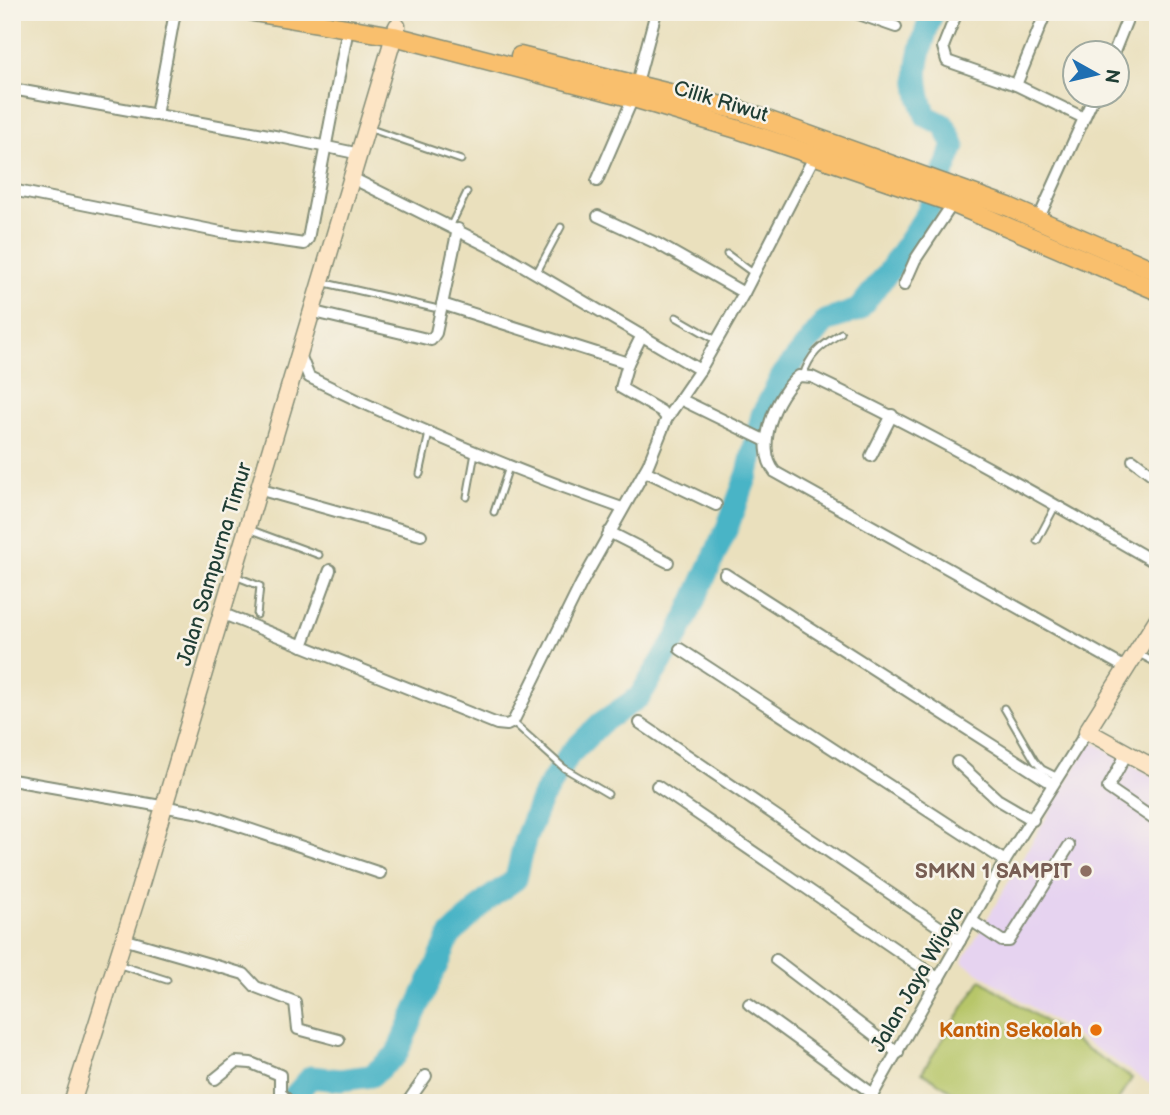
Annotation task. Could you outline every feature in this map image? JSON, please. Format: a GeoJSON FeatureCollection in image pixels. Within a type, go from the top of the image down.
{"type":"FeatureCollection","features":[{"type":"Feature","properties":{"kind":"main road","name":"Cilik Riwut"},"geometry":{"type":"LineString","coordinates":[[253,12],[348,28],[397,25]]}},
{"type":"Feature","properties":{"kind":"main road","name":"Cilik Riwut"},"geometry":{"type":"LineString","coordinates":[[319,12],[397,25],[635,92],[815,155],[879,167]]}},
{"type":"Feature","properties":{"kind":"main road","name":"Cilik Riwut"},"geometry":{"type":"LineString","coordinates":[[635,92],[742,111],[1074,246],[1158,272]]}},
{"type":"Feature","properties":{"kind":"main road","name":"Cilik Riwut"},"geometry":{"type":"LineString","coordinates":[[950,196],[1038,220],[1074,246],[1158,291]]}},
{"type":"Feature","properties":{"kind":"street"},"geometry":{"type":"LineString","coordinates":[[156,115],[175,12]]}},
{"type":"Feature","properties":{"kind":"street"},"geometry":{"type":"LineString","coordinates":[[597,181],[635,92],[656,12]]}},
{"type":"Feature","properties":{"kind":"street"},"geometry":{"type":"LineString","coordinates":[[853,12],[896,27]]}},
{"type":"Feature","properties":{"kind":"street"},"geometry":{"type":"LineString","coordinates":[[957,12],[943,47],[947,61],[1016,85],[1084,118]]}},
{"type":"Feature","properties":{"kind":"street"},"geometry":{"type":"LineString","coordinates":[[1016,85],[1046,12]]}},
{"type":"Feature","properties":{"kind":"street"},"geometry":{"type":"LineString","coordinates":[[1120,38],[1130,12]]}},
{"type":"Feature","properties":{"kind":"street","name":"Jalan Sampurna Timur"},"geometry":{"type":"LineString","coordinates":[[72,1103],[165,805],[397,25]]}},
{"type":"Feature","properties":{"kind":"street"},"geometry":{"type":"LineString","coordinates":[[12,190],[221,232],[304,244],[308,239],[348,28]]}},
{"type":"Feature","properties":{"kind":"street"},"geometry":{"type":"LineString","coordinates":[[12,89],[360,154]]}},
{"type":"Feature","properties":{"kind":"street"},"geometry":{"type":"LineString","coordinates":[[1038,220],[1089,108]]}},
{"type":"Feature","properties":{"kind":"street"},"geometry":{"type":"LineString","coordinates":[[221,613],[497,724],[507,725],[513,722],[609,532],[645,471],[667,418],[700,370],[744,292],[815,155]]}},
{"type":"Feature","properties":{"kind":"street"},"geometry":{"type":"LineString","coordinates":[[352,178],[455,227],[700,370]]}},
{"type":"Feature","properties":{"kind":"street"},"geometry":{"type":"LineString","coordinates":[[904,285],[950,196]]}},
{"type":"Feature","properties":{"kind":"street"},"geometry":{"type":"LineString","coordinates":[[598,216],[658,244],[744,292]]}},
{"type":"Feature","properties":{"kind":"street"},"geometry":{"type":"LineString","coordinates":[[310,311],[431,340],[436,333],[438,306],[455,227]]}},
{"type":"Feature","properties":{"kind":"street"},"geometry":{"type":"LineString","coordinates":[[438,306],[628,363]]}},
{"type":"Feature","properties":{"kind":"street"},"geometry":{"type":"LineString","coordinates":[[642,335],[628,363],[621,388],[661,411],[667,418]]}},
{"type":"Feature","properties":{"kind":"street"},"geometry":{"type":"LineString","coordinates":[[299,349],[309,377],[475,453],[622,508]]}},
{"type":"Feature","properties":{"kind":"street"},"geometry":{"type":"LineString","coordinates":[[1126,668],[775,472],[766,456],[764,440],[784,391],[799,376],[803,376],[892,415],[1158,564]]}},
{"type":"Feature","properties":{"kind":"street"},"geometry":{"type":"LineString","coordinates":[[680,399],[743,433],[764,440]]}},
{"type":"Feature","properties":{"kind":"street"},"geometry":{"type":"LineString","coordinates":[[871,456],[892,415]]}},
{"type":"Feature","properties":{"kind":"street"},"geometry":{"type":"LineString","coordinates":[[1133,460],[1158,479]]}},
{"type":"Feature","properties":{"kind":"street"},"geometry":{"type":"LineString","coordinates":[[645,471],[716,505]]}},
{"type":"Feature","properties":{"kind":"street"},"geometry":{"type":"LineString","coordinates":[[258,489],[421,535]]}},
{"type":"Feature","properties":{"kind":"street"},"geometry":{"type":"LineString","coordinates":[[609,532],[668,562]]}},
{"type":"Feature","properties":{"kind":"street"},"geometry":{"type":"LineString","coordinates":[[302,646],[330,570]]}},
{"type":"Feature","properties":{"kind":"street"},"geometry":{"type":"LineString","coordinates":[[725,574],[1056,781]]}},
{"type":"Feature","properties":{"kind":"street"},"geometry":{"type":"LineString","coordinates":[[1158,618],[1087,731],[1158,770]]}},
{"type":"Feature","properties":{"kind":"street"},"geometry":{"type":"LineString","coordinates":[[680,649],[1005,861]]}},
{"type":"Feature","properties":{"kind":"street"},"geometry":{"type":"LineString","coordinates":[[640,723],[960,941]]}},
{"type":"Feature","properties":{"kind":"street","name":"Jalan Jaya Wijaya"},"geometry":{"type":"LineString","coordinates":[[870,1099],[1005,861],[1087,731]]}},
{"type":"Feature","properties":{"kind":"street"},"geometry":{"type":"LineString","coordinates":[[1127,753],[1108,789],[1158,822]]}},
{"type":"Feature","properties":{"kind":"street"},"geometry":{"type":"LineString","coordinates":[[957,762],[997,799],[1033,820]]}},
{"type":"Feature","properties":{"kind":"street"},"geometry":{"type":"LineString","coordinates":[[12,780],[165,805],[235,822],[380,873]]}},
{"type":"Feature","properties":{"kind":"street"},"geometry":{"type":"LineString","coordinates":[[657,786],[939,979]]}},
{"type":"Feature","properties":{"kind":"street"},"geometry":{"type":"LineString","coordinates":[[972,921],[1002,941],[1009,941],[1069,846]]}},
{"type":"Feature","properties":{"kind":"street"},"geometry":{"type":"LineString","coordinates":[[123,939],[244,974],[254,986],[295,1002],[300,1030],[339,1040]]}},
{"type":"Feature","properties":{"kind":"street"},"geometry":{"type":"LineString","coordinates":[[776,960],[898,1053]]}},
{"type":"Feature","properties":{"kind":"street"},"geometry":{"type":"LineString","coordinates":[[749,1004],[870,1099]]}},
{"type":"Feature","properties":{"kind":"street"},"geometry":{"type":"LineString","coordinates":[[215,1079],[236,1062],[244,1061],[280,1075],[280,1090],[288,1100]]}},
{"type":"Feature","properties":{"kind":"street"},"geometry":{"type":"LineString","coordinates":[[407,1103],[426,1076]]}},
{"type":"Feature","properties":{"kind":"lane"},"geometry":{"type":"LineString","coordinates":[[368,128],[461,160]]}},
{"type":"Feature","properties":{"kind":"lane"},"geometry":{"type":"LineString","coordinates":[[455,227],[467,192]]}},
{"type":"Feature","properties":{"kind":"lane"},"geometry":{"type":"LineString","coordinates":[[536,274],[561,227]]}},
{"type":"Feature","properties":{"kind":"lane"},"geometry":{"type":"LineString","coordinates":[[727,254],[754,274]]}},
{"type":"Feature","properties":{"kind":"lane"},"geometry":{"type":"LineString","coordinates":[[319,282],[438,306]]}},
{"type":"Feature","properties":{"kind":"lane"},"geometry":{"type":"LineString","coordinates":[[676,317],[716,340]]}},
{"type":"Feature","properties":{"kind":"lane"},"geometry":{"type":"LineString","coordinates":[[803,376],[808,359],[817,348],[841,333]]}},
{"type":"Feature","properties":{"kind":"lane"},"geometry":{"type":"LineString","coordinates":[[420,474],[429,433]]}},
{"type":"Feature","properties":{"kind":"lane"},"geometry":{"type":"LineString","coordinates":[[467,497],[475,453]]}},
{"type":"Feature","properties":{"kind":"lane"},"geometry":{"type":"LineString","coordinates":[[494,512],[509,467]]}},
{"type":"Feature","properties":{"kind":"lane"},"geometry":{"type":"LineString","coordinates":[[1037,541],[1056,505]]}},
{"type":"Feature","properties":{"kind":"lane"},"geometry":{"type":"LineString","coordinates":[[246,528],[318,555]]}},
{"type":"Feature","properties":{"kind":"lane"},"geometry":{"type":"LineString","coordinates":[[232,575],[260,586],[257,615]]}},
{"type":"Feature","properties":{"kind":"lane"},"geometry":{"type":"LineString","coordinates":[[1136,652],[1158,664]]}},
{"type":"Feature","properties":{"kind":"lane"},"geometry":{"type":"LineString","coordinates":[[1004,708],[1035,761],[1056,781]]}},
{"type":"Feature","properties":{"kind":"lane"},"geometry":{"type":"LineString","coordinates":[[513,722],[564,768],[608,794]]}},
{"type":"Feature","properties":{"kind":"lane"},"geometry":{"type":"LineString","coordinates":[[115,964],[167,979]]}},
{"type":"Feature","properties":{"kind":"shaded area","name":"SMKN 1 SAMPIT"},"geometry":{"type":"Polygon","coordinates":[[[1091,741],[1158,780],[1158,1089],[962,962],[1091,741]]]}},
{"type":"Feature","properties":{"kind":"green space"},"geometry":{"type":"Polygon","coordinates":[[[981,980],[1132,1078],[1116,1103],[970,1103],[922,1072],[981,980]]]}},
{"type":"Feature","properties":{"kind":"waterway"},"geometry":{"type":"LineString","coordinates":[[288,1103],[311,1077],[340,1080],[371,1076],[396,1055],[450,936],[488,899],[516,879],[525,840],[541,799],[569,755],[601,723],[639,697],[678,636],[727,528],[748,473],[762,415],[782,376],[826,321],[858,310],[889,271],[927,214],[954,146],[944,125],[926,116],[918,88],[920,52],[932,12]]}},
{"type":"Feature","properties":{"kind":"place","name":"SMKN 1 SAMPIT"},"geometry":{"type":"Point","coordinates":[1086,871]}},
{"type":"Feature","properties":{"kind":"place","name":"Kantin Sekolah"},"geometry":{"type":"Point","coordinates":[1096,1030]}}]}
